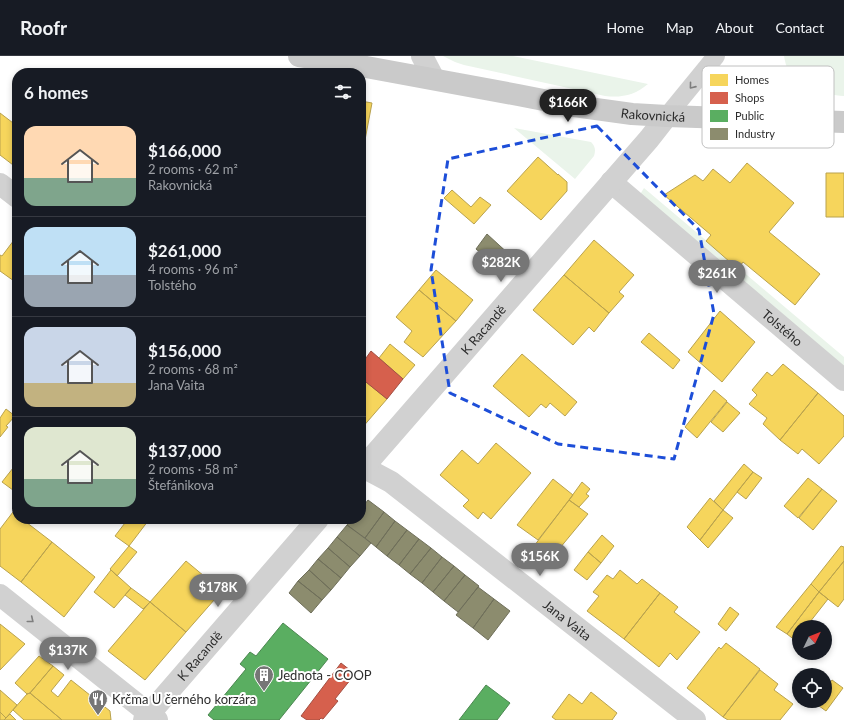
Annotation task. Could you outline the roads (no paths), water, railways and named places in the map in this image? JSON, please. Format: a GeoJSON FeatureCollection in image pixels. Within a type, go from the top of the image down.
{"type":"FeatureCollection","features":[{"type":"Feature","properties":{"kind":"main road","name":"Rakovnická"},"geometry":{"type":"LineString","coordinates":[[299,56],[434,79],[574,106],[632,114],[702,117]]}},
{"type":"Feature","properties":{"kind":"main road","name":"Rakovnická"},"geometry":{"type":"LineString","coordinates":[[834,122],[844,122]]}},
{"type":"Feature","properties":{"kind":"street"},"geometry":{"type":"LineString","coordinates":[[422,56],[434,79]]}},
{"type":"Feature","properties":{"kind":"street","name":"K Racandě"},"geometry":{"type":"LineString","coordinates":[[366,462],[649,139],[667,116]]}},
{"type":"Feature","properties":{"kind":"street","name":"Tolstého"},"geometry":{"type":"LineString","coordinates":[[611,182],[844,380]]}},
{"type":"Feature","properties":{"kind":"street"},"geometry":{"type":"LineString","coordinates":[[0,184],[12,193]]}},
{"type":"Feature","properties":{"kind":"street","name":"Jana Vaita"},"geometry":{"type":"LineString","coordinates":[[366,469],[391,482],[694,720]]}},
{"type":"Feature","properties":{"kind":"street","name":"K Racandě"},"geometry":{"type":"LineString","coordinates":[[150,718],[314,524]]}},
{"type":"Feature","properties":{"kind":"street"},"geometry":{"type":"LineString","coordinates":[[0,595],[150,718]]}},
{"type":"Feature","properties":{"kind":"lane"},"geometry":{"type":"LineString","coordinates":[[708,66],[716,56]]}},
{"type":"Feature","properties":{"kind":"lane"},"geometry":{"type":"LineString","coordinates":[[667,116],[702,73]]}},
{"type":"Feature","properties":{"kind":"place","name":"Jednota - COOP"},"geometry":{"type":"Point","coordinates":[264,692]}},
{"type":"Feature","properties":{"kind":"place","name":"Krčma U černého korzára"},"geometry":{"type":"Point","coordinates":[98,716]}}]}
